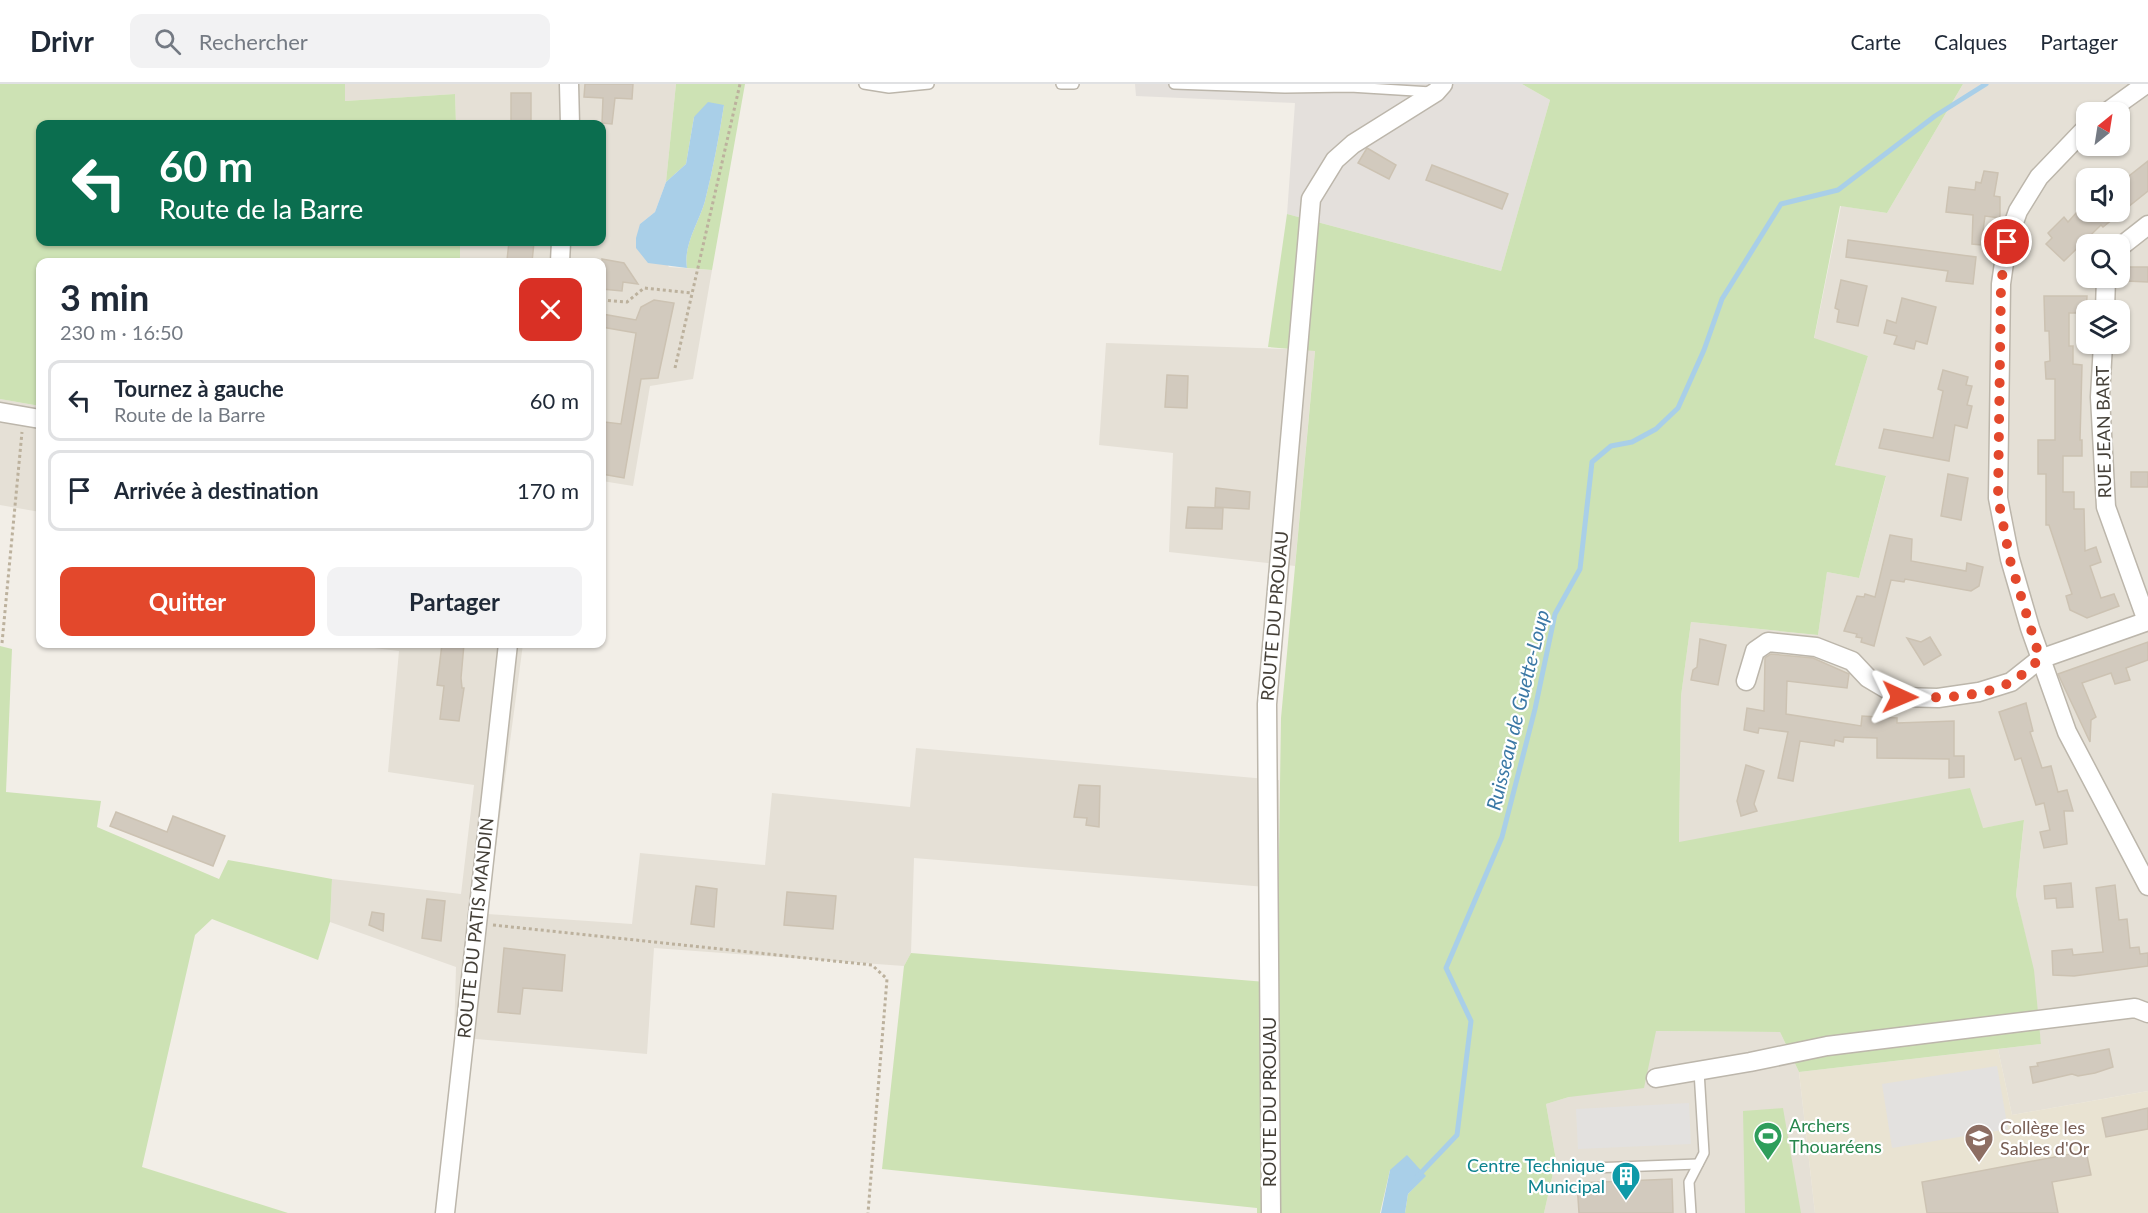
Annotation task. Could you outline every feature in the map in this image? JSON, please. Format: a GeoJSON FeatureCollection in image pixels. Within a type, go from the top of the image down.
{"type":"FeatureCollection","features":[{"type":"Feature","properties":{"kind":"street"},"geometry":{"type":"LineString","coordinates":[[569,84],[570,120]]}},
{"type":"Feature","properties":{"kind":"street"},"geometry":{"type":"LineString","coordinates":[[2117,102],[2128,90],[2146,84]]}},
{"type":"Feature","properties":{"kind":"street","name":"ROUTE DU PROUAU"},"geometry":{"type":"LineString","coordinates":[[1271,1213],[1267,704],[1311,199],[1335,160],[1353,144],[1440,88]]}},
{"type":"Feature","properties":{"kind":"street"},"geometry":{"type":"LineString","coordinates":[[2076,138],[2039,177],[2018,211],[2007,242],[2001,284],[1998,498],[2010,560],[2040,659],[2067,732],[2148,886]]}},
{"type":"Feature","properties":{"kind":"street"},"geometry":{"type":"LineString","coordinates":[[2130,239],[2148,225]]}},
{"type":"Feature","properties":{"kind":"street","name":"RUE JEAN BART"},"geometry":{"type":"LineString","coordinates":[[2102,354],[2100,397],[2106,507],[2148,621]]}},
{"type":"Feature","properties":{"kind":"street"},"geometry":{"type":"LineString","coordinates":[[0,412],[35,418]]}},
{"type":"Feature","properties":{"kind":"street"},"geometry":{"type":"LineString","coordinates":[[1746,681],[1755,651],[1768,642],[1816,647],[1852,661],[1869,678],[1900,697],[1938,698],[1980,692],[2011,682],[2040,659],[2148,621]]}},
{"type":"Feature","properties":{"kind":"street","name":"ROUTE DU PATIS MANDIN"},"geometry":{"type":"LineString","coordinates":[[445,1213],[508,648]]}},
{"type":"Feature","properties":{"kind":"street"},"geometry":{"type":"LineString","coordinates":[[1656,1078],[1827,1046],[2135,1008],[2148,1013]]}},
{"type":"Feature","properties":{"kind":"lane"},"geometry":{"type":"LineString","coordinates":[[864,84],[889,88],[929,84]]}},
{"type":"Feature","properties":{"kind":"lane"},"geometry":{"type":"LineString","coordinates":[[1061,84],[1074,84]]}},
{"type":"Feature","properties":{"kind":"lane"},"geometry":{"type":"LineString","coordinates":[[1174,84],[1273,88],[1440,88]]}},
{"type":"Feature","properties":{"kind":"lane"},"geometry":{"type":"LineString","coordinates":[[1690,1213],[1689,1182],[1704,1153],[1699,1071]]}},
{"type":"Feature","properties":{"kind":"lane"},"geometry":{"type":"LineString","coordinates":[[1592,1167],[1698,1164]]}},
{"type":"Feature","properties":{"kind":"path"},"geometry":{"type":"LineString","coordinates":[[675,368],[740,84]]}},
{"type":"Feature","properties":{"kind":"path"},"geometry":{"type":"LineString","coordinates":[[606,300],[627,302],[644,288],[692,293]]}},
{"type":"Feature","properties":{"kind":"path"},"geometry":{"type":"LineString","coordinates":[[2,643],[21,434],[35,418]]}},
{"type":"Feature","properties":{"kind":"path"},"geometry":{"type":"LineString","coordinates":[[476,923],[872,965],[887,979],[868,1213]]}},
{"type":"Feature","properties":{"kind":"shaded area"},"geometry":{"type":"Polygon","coordinates":[[[345,84],[676,84],[666,182],[655,212],[640,224],[669,267],[712,270],[693,379],[650,386],[633,486],[606,482],[606,258],[460,258],[460,246],[606,246],[606,120],[456,120],[455,94],[345,101],[345,84]]]}},
{"type":"Feature","properties":{"kind":"shaded area"},"geometry":{"type":"Polygon","coordinates":[[[1135,84],[1522,84],[1550,100],[1501,271],[1287,214],[1295,103],[1136,96],[1135,84]]]}},
{"type":"Feature","properties":{"kind":"shaded area"},"geometry":{"type":"Polygon","coordinates":[[[1963,84],[2148,84],[2148,1091],[2012,1115],[1998,1049],[2041,1044],[2033,970],[2016,895],[2024,821],[1983,828],[1679,842],[1681,696],[1691,622],[1818,635],[1827,572],[1859,578],[1886,477],[1835,465],[1868,356],[1814,339],[1841,206],[1887,213],[1963,84]]]}},
{"type":"Feature","properties":{"kind":"shaded area"},"geometry":{"type":"Polygon","coordinates":[[[1106,343],[1315,350],[1295,566],[1169,552],[1173,453],[1099,445],[1106,343]]]}},
{"type":"Feature","properties":{"kind":"shaded area"},"geometry":{"type":"Polygon","coordinates":[[[0,399],[36,405],[36,511],[0,505],[0,399]]]}},
{"type":"Feature","properties":{"kind":"shaded area"},"geometry":{"type":"Polygon","coordinates":[[[374,648],[522,648],[487,914],[632,924],[640,853],[765,865],[772,793],[910,807],[916,748],[1279,780],[1279,888],[914,858],[911,953],[904,966],[654,948],[647,1054],[454,1037],[456,967],[330,922],[332,879],[461,894],[474,785],[388,772],[399,651],[374,648]]]}},
{"type":"Feature","properties":{"kind":"shaded area"},"geometry":{"type":"Polygon","coordinates":[[[1655,1031],[1780,1032],[1799,1072],[1815,1213],[1544,1213],[1556,1160],[1546,1104],[1569,1097],[1655,1031]]]}},
{"type":"Feature","properties":{"kind":"shaded area","name":"Collège les Sables d'Or"},"geometry":{"type":"Polygon","coordinates":[[[1998,1049],[2012,1115],[2148,1091],[2148,1213],[1815,1213],[1799,1072],[1998,1049]]]}},
{"type":"Feature","properties":{"kind":"shaded area"},"geometry":{"type":"Polygon","coordinates":[[[1997,1066],[2008,1129],[1892,1148],[1882,1084],[1997,1066]]]}},
{"type":"Feature","properties":{"kind":"shaded area"},"geometry":{"type":"Polygon","coordinates":[[[1689,1103],[1691,1144],[1578,1149],[1576,1109],[1689,1103]]]}},
{"type":"Feature","properties":{"kind":"green space"},"geometry":{"type":"Polygon","coordinates":[[[0,84],[345,84],[345,101],[455,94],[456,120],[36,120],[36,246],[460,246],[460,258],[36,258],[36,405],[0,399],[0,84]]]}},
{"type":"Feature","properties":{"kind":"green space"},"geometry":{"type":"Polygon","coordinates":[[[676,84],[745,84],[712,270],[687,268],[686,259],[689,242],[705,201],[724,105],[694,117],[686,164],[666,182],[676,84]]]}},
{"type":"Feature","properties":{"kind":"green space"},"geometry":{"type":"Polygon","coordinates":[[[1522,84],[1963,84],[1887,213],[1840,206],[1814,338],[1868,356],[1835,465],[1886,476],[1859,578],[1827,572],[1818,635],[1691,622],[1681,696],[1679,842],[1970,788],[1983,828],[2024,820],[2016,895],[2034,970],[2041,1044],[1799,1072],[1780,1032],[1656,1031],[1644,1088],[1569,1097],[1546,1104],[1556,1160],[1544,1213],[1405,1213],[1408,1194],[1425,1176],[1390,1170],[1380,1213],[1257,1213],[1257,1208],[882,1169],[904,966],[911,953],[1277,983],[1281,718],[1315,351],[1268,347],[1287,214],[1501,271],[1550,100],[1522,84]]]}},
{"type":"Feature","properties":{"kind":"green space"},"geometry":{"type":"Polygon","coordinates":[[[0,646],[12,649],[6,792],[101,801],[97,827],[219,879],[228,860],[332,879],[330,922],[318,960],[212,919],[195,935],[142,1167],[288,1213],[0,1213],[0,646]]]}},
{"type":"Feature","properties":{"kind":"green space","name":"Archers Thouaréens"},"geometry":{"type":"Polygon","coordinates":[[[1783,1108],[1801,1213],[1745,1213],[1743,1111],[1783,1108]]]}},
{"type":"Feature","properties":{"kind":"water"},"geometry":{"type":"Polygon","coordinates":[[[708,102],[724,105],[705,201],[687,250],[687,268],[648,263],[636,248],[640,224],[655,212],[666,182],[686,164],[694,117],[708,102]]]}},
{"type":"Feature","properties":{"kind":"water"},"geometry":{"type":"Polygon","coordinates":[[[1407,1155],[1426,1176],[1408,1194],[1405,1213],[1381,1213],[1390,1170],[1407,1155]]]}},
{"type":"Feature","properties":{"kind":"building"},"geometry":{"type":"Polygon","coordinates":[[[585,84],[633,84],[632,99],[615,98],[612,124],[602,120],[603,98],[584,97],[585,84]]]}},
{"type":"Feature","properties":{"kind":"building"},"geometry":{"type":"Polygon","coordinates":[[[511,93],[531,93],[531,120],[511,120],[511,93]]]}},
{"type":"Feature","properties":{"kind":"building"},"geometry":{"type":"Polygon","coordinates":[[[1367,148],[1396,165],[1389,179],[1358,163],[1367,148]]]}},
{"type":"Feature","properties":{"kind":"building"},"geometry":{"type":"Polygon","coordinates":[[[2148,161],[2148,191],[2130,205],[2130,175],[2148,161]]]}},
{"type":"Feature","properties":{"kind":"building"},"geometry":{"type":"Polygon","coordinates":[[[1432,165],[1508,194],[1502,209],[1426,180],[1432,165]]]}},
{"type":"Feature","properties":{"kind":"building"},"geometry":{"type":"Polygon","coordinates":[[[1984,171],[1998,173],[1994,196],[2000,197],[2000,218],[1985,216],[1981,245],[1972,244],[1973,215],[1946,212],[1949,187],[1975,190],[1976,182],[1981,183],[1984,171]]]}},
{"type":"Feature","properties":{"kind":"building"},"geometry":{"type":"Polygon","coordinates":[[[2076,213],[2076,222],[2109,222],[2103,227],[2101,225],[2092,234],[2076,234],[2076,249],[2064,261],[2046,244],[2052,238],[2048,233],[2064,217],[2068,222],[2076,213]]]}},
{"type":"Feature","properties":{"kind":"building"},"geometry":{"type":"Polygon","coordinates":[[[1848,240],[1976,257],[1973,284],[1946,281],[1948,271],[1846,257],[1848,240]]]}},
{"type":"Feature","properties":{"kind":"building"},"geometry":{"type":"Polygon","coordinates":[[[509,246],[534,246],[532,258],[507,258],[509,246]]]}},
{"type":"Feature","properties":{"kind":"building"},"geometry":{"type":"Polygon","coordinates":[[[606,260],[624,263],[638,284],[623,282],[622,291],[606,289],[606,260]]]}},
{"type":"Feature","properties":{"kind":"building"},"geometry":{"type":"Polygon","coordinates":[[[2130,267],[2148,267],[2148,282],[2130,281],[2130,267]]]}},
{"type":"Feature","properties":{"kind":"building"},"geometry":{"type":"Polygon","coordinates":[[[1841,280],[1867,286],[1858,326],[1837,322],[1839,310],[1835,308],[1841,280]]]}},
{"type":"Feature","properties":{"kind":"building"},"geometry":{"type":"Polygon","coordinates":[[[2044,296],[2087,296],[2087,300],[2076,300],[2076,313],[2069,313],[2069,346],[2073,346],[2073,364],[2082,365],[2080,440],[2082,440],[2082,456],[2063,456],[2063,492],[2074,492],[2074,509],[2084,509],[2085,551],[2096,547],[2101,562],[2090,566],[2101,598],[2114,594],[2119,606],[2087,618],[2070,610],[2066,596],[2072,594],[2049,525],[2046,525],[2046,474],[2038,474],[2038,440],[2055,440],[2055,379],[2046,379],[2045,362],[2050,361],[2049,331],[2045,331],[2044,296]]]}},
{"type":"Feature","properties":{"kind":"building"},"geometry":{"type":"Polygon","coordinates":[[[1902,298],[1936,307],[1927,344],[1916,341],[1914,349],[1894,344],[1897,336],[1884,333],[1887,320],[1896,323],[1902,298]]]}},
{"type":"Feature","properties":{"kind":"building"},"geometry":{"type":"Polygon","coordinates":[[[654,300],[674,303],[658,378],[641,379],[624,478],[606,475],[606,422],[621,424],[636,333],[606,328],[606,315],[636,320],[641,307],[654,300]]]}},
{"type":"Feature","properties":{"kind":"building"},"geometry":{"type":"Polygon","coordinates":[[[1943,370],[1968,377],[1966,385],[1972,386],[1967,405],[1972,406],[1967,428],[1955,425],[1949,461],[1879,448],[1884,429],[1933,438],[1943,391],[1938,389],[1943,370]]]}},
{"type":"Feature","properties":{"kind":"building"},"geometry":{"type":"Polygon","coordinates":[[[1167,375],[1188,376],[1187,408],[1165,407],[1167,375]]]}},
{"type":"Feature","properties":{"kind":"building"},"geometry":{"type":"Polygon","coordinates":[[[2131,472],[2148,472],[2148,487],[2131,487],[2131,472]]]}},
{"type":"Feature","properties":{"kind":"building"},"geometry":{"type":"Polygon","coordinates":[[[1948,474],[1968,478],[1961,520],[1941,516],[1948,474]]]}},
{"type":"Feature","properties":{"kind":"building"},"geometry":{"type":"Polygon","coordinates":[[[1216,488],[1250,492],[1249,509],[1215,507],[1216,488]]]}},
{"type":"Feature","properties":{"kind":"building"},"geometry":{"type":"Polygon","coordinates":[[[1188,507],[1223,508],[1222,529],[1186,528],[1188,507]]]}},
{"type":"Feature","properties":{"kind":"building"},"geometry":{"type":"Polygon","coordinates":[[[1890,535],[1912,539],[1911,561],[1966,571],[1967,563],[1983,567],[1979,586],[1971,591],[1905,579],[1904,582],[1891,580],[1874,646],[1861,642],[1862,638],[1856,637],[1857,634],[1844,631],[1857,596],[1864,597],[1865,594],[1875,597],[1890,535]]]}},
{"type":"Feature","properties":{"kind":"building"},"geometry":{"type":"Polygon","coordinates":[[[1930,637],[1941,655],[1924,665],[1907,638],[1921,642],[1930,637]]]}},
{"type":"Feature","properties":{"kind":"building"},"geometry":{"type":"Polygon","coordinates":[[[1700,639],[1726,645],[1718,685],[1691,680],[1693,670],[1697,667],[1700,639]]]}},
{"type":"Feature","properties":{"kind":"building"},"geometry":{"type":"Polygon","coordinates":[[[2148,642],[2148,660],[2126,668],[2130,680],[2115,684],[2111,673],[2082,683],[2096,717],[2091,720],[2090,742],[2058,674],[2148,642]]]}},
{"type":"Feature","properties":{"kind":"building"},"geometry":{"type":"Polygon","coordinates":[[[442,648],[464,648],[461,678],[462,688],[464,688],[459,721],[440,719],[444,686],[437,685],[442,648]]]}},
{"type":"Feature","properties":{"kind":"building"},"geometry":{"type":"Polygon","coordinates":[[[1771,654],[1813,658],[1849,674],[1847,688],[1787,681],[1786,714],[1861,726],[1862,716],[1897,718],[1897,723],[1954,721],[1954,756],[1964,756],[1964,777],[1949,778],[1949,759],[1877,758],[1877,738],[1844,737],[1843,742],[1835,740],[1834,746],[1800,741],[1793,781],[1778,778],[1788,732],[1759,728],[1758,733],[1744,730],[1747,708],[1764,711],[1765,658],[1771,654]]]}},
{"type":"Feature","properties":{"kind":"building"},"geometry":{"type":"Polygon","coordinates":[[[2026,703],[2033,731],[2030,732],[2042,768],[2051,766],[2058,792],[2067,790],[2073,811],[2064,811],[2067,844],[2044,848],[2040,832],[2050,830],[2044,803],[2036,805],[2021,758],[2015,760],[1999,712],[2026,703]]]}},
{"type":"Feature","properties":{"kind":"building"},"geometry":{"type":"Polygon","coordinates":[[[1746,765],[1764,771],[1754,804],[1757,811],[1741,816],[1737,801],[1746,765]]]}},
{"type":"Feature","properties":{"kind":"building"},"geometry":{"type":"Polygon","coordinates":[[[1079,785],[1100,786],[1099,827],[1086,825],[1087,818],[1074,817],[1079,785]]]}},
{"type":"Feature","properties":{"kind":"building"},"geometry":{"type":"Polygon","coordinates":[[[116,812],[167,832],[173,816],[225,836],[213,866],[110,826],[116,812]]]}},
{"type":"Feature","properties":{"kind":"building"},"geometry":{"type":"Polygon","coordinates":[[[2071,883],[2073,907],[2057,908],[2056,898],[2045,899],[2044,886],[2071,883]]]}},
{"type":"Feature","properties":{"kind":"building"},"geometry":{"type":"Polygon","coordinates":[[[2115,885],[2119,920],[2127,919],[2130,948],[2139,947],[2140,954],[2148,953],[2148,966],[2074,976],[2053,975],[2052,951],[2072,949],[2073,955],[2103,952],[2096,888],[2115,885]]]}},
{"type":"Feature","properties":{"kind":"building"},"geometry":{"type":"Polygon","coordinates":[[[696,886],[717,889],[714,927],[691,924],[696,886]]]}},
{"type":"Feature","properties":{"kind":"building"},"geometry":{"type":"Polygon","coordinates":[[[787,892],[836,896],[833,929],[784,925],[787,892]]]}},
{"type":"Feature","properties":{"kind":"building"},"geometry":{"type":"Polygon","coordinates":[[[427,899],[445,901],[441,941],[422,938],[427,899]]]}},
{"type":"Feature","properties":{"kind":"building"},"geometry":{"type":"Polygon","coordinates":[[[372,912],[384,914],[383,931],[369,925],[372,912]]]}},
{"type":"Feature","properties":{"kind":"building"},"geometry":{"type":"Polygon","coordinates":[[[504,948],[565,955],[562,991],[523,988],[520,1014],[498,1012],[504,948]]]}},
{"type":"Feature","properties":{"kind":"building"},"geometry":{"type":"Polygon","coordinates":[[[2109,1049],[2113,1067],[2095,1073],[2078,1076],[2072,1074],[2033,1083],[2030,1067],[2038,1066],[2037,1063],[2109,1049]]]}},
{"type":"Feature","properties":{"kind":"building"},"geometry":{"type":"Polygon","coordinates":[[[2148,1108],[2148,1129],[2106,1137],[2102,1118],[2148,1108]]]}},
{"type":"Feature","properties":{"kind":"building"},"geometry":{"type":"Polygon","coordinates":[[[2086,1151],[2091,1175],[2052,1182],[2058,1213],[1927,1213],[1922,1182],[2086,1151]]]}},
{"type":"Feature","properties":{"kind":"building","name":"Centre Technique Municipal"},"geometry":{"type":"Polygon","coordinates":[[[1672,1179],[1673,1213],[1579,1213],[1577,1183],[1672,1179]]]}},
{"type":"Feature","properties":{"kind":"waterway","name":"Ruisseau de Guette-Loup"},"geometry":{"type":"LineString","coordinates":[[1417,1177],[1457,1135],[1471,1021],[1446,968],[1502,837],[1535,709],[1555,614],[1580,569],[1592,462],[1611,446],[1632,442],[1656,429],[1678,408],[1704,350],[1722,299],[1781,204],[1838,190],[1935,116],[1986,84]]}},
{"type":"Feature","properties":{"kind":"place","name":"Archers Thouaréens"},"geometry":{"type":"Point","coordinates":[1768,1162]}},
{"type":"Feature","properties":{"kind":"place","name":"Collège les Sables d'Or"},"geometry":{"type":"Point","coordinates":[1979,1164]}},
{"type":"Feature","properties":{"kind":"place","name":"Centre Technique Municipal"},"geometry":{"type":"Point","coordinates":[1626,1202]}},
{"type":"Feature","properties":{"kind":"route"},"geometry":{"type":"LineString","coordinates":[[1900,697],[1938,698],[1980,692],[2011,682],[2040,659],[2010,560],[1998,498],[2001,284],[2007,242]]}}]}
